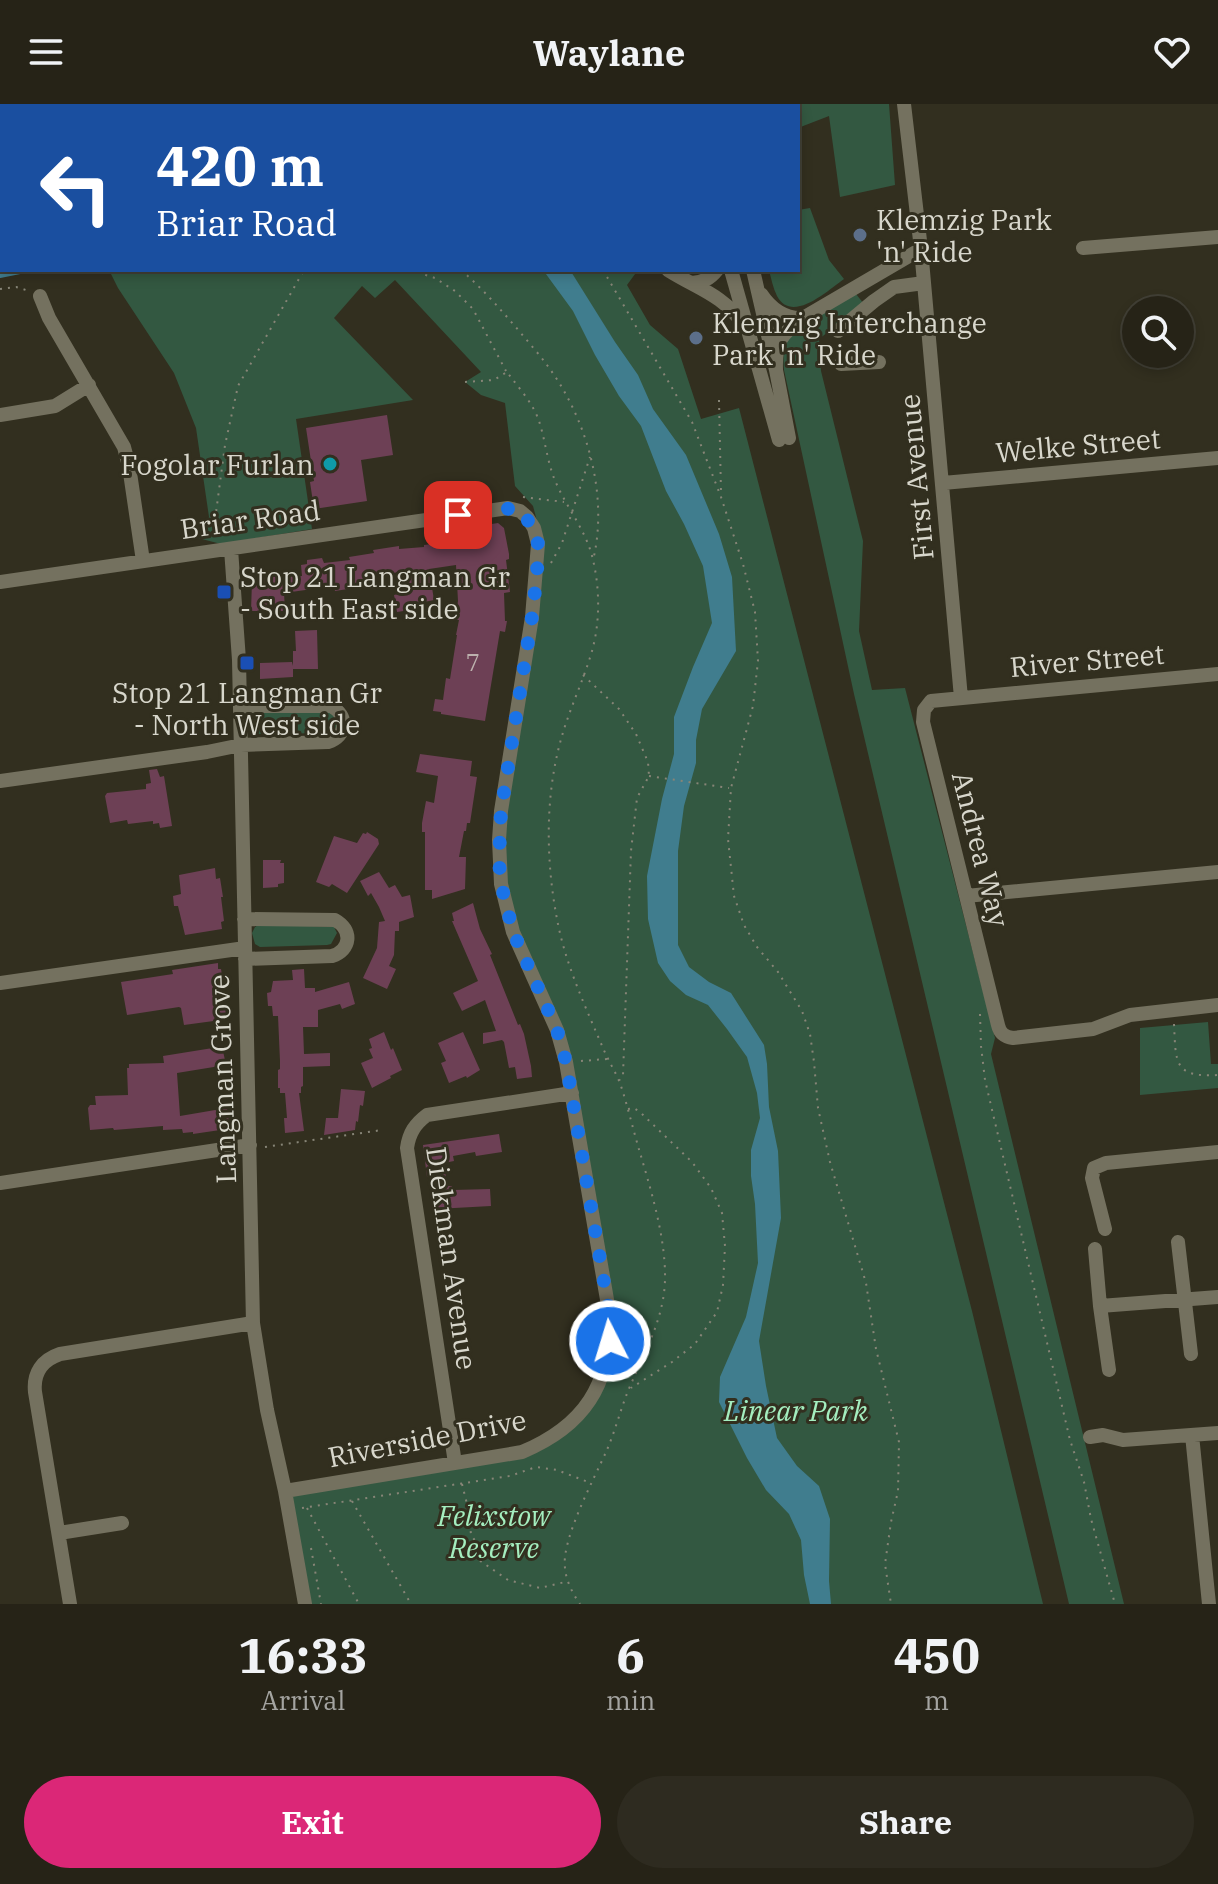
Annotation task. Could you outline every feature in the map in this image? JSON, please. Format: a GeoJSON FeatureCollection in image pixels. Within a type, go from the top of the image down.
{"type":"FeatureCollection","features":[{"type":"Feature","properties":{"kind":"street","name":"First Avenue"},"geometry":{"type":"LineString","coordinates":[[905,105],[961,698]]}},
{"type":"Feature","properties":{"kind":"street"},"geometry":{"type":"LineString","coordinates":[[1083,248],[1218,237]]}},
{"type":"Feature","properties":{"kind":"street"},"geometry":{"type":"LineString","coordinates":[[732,272],[784,439],[775,355],[786,330],[921,249]]}},
{"type":"Feature","properties":{"kind":"street"},"geometry":{"type":"LineString","coordinates":[[672,272],[715,295],[750,331]]}},
{"type":"Feature","properties":{"kind":"street"},"geometry":{"type":"LineString","coordinates":[[692,283],[703,282],[715,272]]}},
{"type":"Feature","properties":{"kind":"street"},"geometry":{"type":"LineString","coordinates":[[754,277],[770,306],[785,316],[803,318]]}},
{"type":"Feature","properties":{"kind":"street"},"geometry":{"type":"LineString","coordinates":[[754,277],[776,370]]}},
{"type":"Feature","properties":{"kind":"street"},"geometry":{"type":"LineString","coordinates":[[838,331],[894,287],[924,283]]}},
{"type":"Feature","properties":{"kind":"street"},"geometry":{"type":"LineString","coordinates":[[40,296],[49,318],[122,441],[143,561]]}},
{"type":"Feature","properties":{"kind":"street"},"geometry":{"type":"LineString","coordinates":[[841,364],[879,362]]}},
{"type":"Feature","properties":{"kind":"street"},"geometry":{"type":"LineString","coordinates":[[0,415],[55,406],[89,385]]}},
{"type":"Feature","properties":{"kind":"street","name":"Welke Street"},"geometry":{"type":"LineString","coordinates":[[943,483],[1218,458]]}},
{"type":"Feature","properties":{"kind":"street","name":"Briar Road"},"geometry":{"type":"LineString","coordinates":[[0,582],[508,508]]}},
{"type":"Feature","properties":{"kind":"street","name":"Riverside Drive"},"geometry":{"type":"LineString","coordinates":[[293,1489],[522,1452],[551,1438],[581,1412],[596,1390],[605,1368],[610,1317],[566,1062],[557,1030],[513,932],[503,895],[499,861],[501,811],[532,617],[538,544],[534,528],[520,511],[508,508]]}},
{"type":"Feature","properties":{"kind":"street","name":"Langman Grove"},"geometry":{"type":"LineString","coordinates":[[231,549],[235,574],[241,706],[245,954],[256,1146],[253,1323],[267,1410],[293,1489],[305,1604]]}},
{"type":"Feature","properties":{"kind":"street","name":"River Street"},"geometry":{"type":"LineString","coordinates":[[961,698],[1218,674]]}},
{"type":"Feature","properties":{"kind":"street","name":"Andrea Way"},"geometry":{"type":"LineString","coordinates":[[961,698],[931,701],[924,710],[923,722],[999,1031],[1005,1037],[1013,1038],[1093,1029],[1130,1015],[1173,1011]]}},
{"type":"Feature","properties":{"kind":"street"},"geometry":{"type":"LineString","coordinates":[[0,781],[241,745],[328,742],[341,735],[344,724],[342,715],[331,706],[241,706]]}},
{"type":"Feature","properties":{"kind":"street"},"geometry":{"type":"LineString","coordinates":[[966,896],[1218,872]]}},
{"type":"Feature","properties":{"kind":"street"},"geometry":{"type":"LineString","coordinates":[[0,983],[245,954],[332,956],[345,949],[348,938],[346,929],[335,920],[244,919]]}},
{"type":"Feature","properties":{"kind":"street"},"geometry":{"type":"LineString","coordinates":[[1173,1011],[1218,1005]]}},
{"type":"Feature","properties":{"kind":"street","name":"Diekman Avenue"},"geometry":{"type":"LineString","coordinates":[[455,1463],[407,1148],[408,1138],[427,1115],[572,1093]]}},
{"type":"Feature","properties":{"kind":"street"},"geometry":{"type":"LineString","coordinates":[[0,1183],[256,1146]]}},
{"type":"Feature","properties":{"kind":"street"},"geometry":{"type":"LineString","coordinates":[[1105,1229],[1092,1178],[1094,1168],[1106,1163],[1218,1152]]}},
{"type":"Feature","properties":{"kind":"street"},"geometry":{"type":"LineString","coordinates":[[1178,1242],[1191,1354]]}},
{"type":"Feature","properties":{"kind":"street"},"geometry":{"type":"LineString","coordinates":[[1095,1249],[1109,1370]]}},
{"type":"Feature","properties":{"kind":"street"},"geometry":{"type":"LineString","coordinates":[[1100,1306],[1218,1297]]}},
{"type":"Feature","properties":{"kind":"street"},"geometry":{"type":"LineString","coordinates":[[70,1604],[34,1383],[42,1364],[60,1354],[253,1323]]}},
{"type":"Feature","properties":{"kind":"street"},"geometry":{"type":"LineString","coordinates":[[1090,1437],[1103,1435],[1123,1440],[1218,1433]]}},
{"type":"Feature","properties":{"kind":"street"},"geometry":{"type":"LineString","coordinates":[[1192,1435],[1209,1604]]}},
{"type":"Feature","properties":{"kind":"street"},"geometry":{"type":"LineString","coordinates":[[59,1533],[122,1523]]}},
{"type":"Feature","properties":{"kind":"path"},"geometry":{"type":"LineString","coordinates":[[210,551],[225,445],[238,386],[303,272]]}},
{"type":"Feature","properties":{"kind":"path"},"geometry":{"type":"LineString","coordinates":[[416,272],[435,278],[455,291],[473,309],[507,372],[539,419],[553,477],[593,558],[598,593],[597,627],[592,651],[583,675],[567,720],[559,747],[551,801],[550,866],[557,920],[568,961],[619,1081],[623,1075],[631,851],[637,798],[649,776],[648,762],[636,734],[619,709],[583,675]]}},
{"type":"Feature","properties":{"kind":"path"},"geometry":{"type":"LineString","coordinates":[[463,272],[485,291],[549,367],[573,409],[596,482],[597,540],[593,558]]}},
{"type":"Feature","properties":{"kind":"path"},"geometry":{"type":"LineString","coordinates":[[604,272],[692,422],[721,497],[755,612],[758,661],[753,706],[731,788],[728,839],[734,896],[744,925],[802,1011],[810,1034],[818,1108],[830,1162],[866,1283],[876,1349],[899,1442],[898,1491],[885,1564],[891,1604]]}},
{"type":"Feature","properties":{"kind":"path"},"geometry":{"type":"LineString","coordinates":[[0,289],[16,287],[40,296]]}},
{"type":"Feature","properties":{"kind":"path"},"geometry":{"type":"LineString","coordinates":[[465,382],[494,380],[507,372]]}},
{"type":"Feature","properties":{"kind":"path"},"geometry":{"type":"LineString","coordinates":[[719,400],[721,497]]}},
{"type":"Feature","properties":{"kind":"path"},"geometry":{"type":"LineString","coordinates":[[537,573],[547,568],[562,543],[590,455]]}},
{"type":"Feature","properties":{"kind":"path"},"geometry":{"type":"LineString","coordinates":[[521,497],[566,502]]}},
{"type":"Feature","properties":{"kind":"path"},"geometry":{"type":"LineString","coordinates":[[649,776],[731,788]]}},
{"type":"Feature","properties":{"kind":"path"},"geometry":{"type":"LineString","coordinates":[[990,993],[980,1007],[985,1080],[1070,1440],[1115,1604]]}},
{"type":"Feature","properties":{"kind":"path"},"geometry":{"type":"LineString","coordinates":[[1173,1011],[1176,1060],[1189,1073],[1218,1075]]}},
{"type":"Feature","properties":{"kind":"path"},"geometry":{"type":"LineString","coordinates":[[566,1062],[608,1059]]}},
{"type":"Feature","properties":{"kind":"path"},"geometry":{"type":"LineString","coordinates":[[627,1110],[634,1108],[641,1113],[692,1162],[711,1188],[722,1213],[725,1246],[723,1285],[717,1312],[695,1344],[629,1389]]}},
{"type":"Feature","properties":{"kind":"path"},"geometry":{"type":"LineString","coordinates":[[256,1146],[382,1130]]}},
{"type":"Feature","properties":{"kind":"path"},"geometry":{"type":"LineString","coordinates":[[293,1489],[303,1508],[307,1508],[510,1476],[536,1467],[557,1470],[590,1483]]}},
{"type":"Feature","properties":{"kind":"path"},"geometry":{"type":"LineString","coordinates":[[461,1482],[479,1560],[508,1580],[540,1588],[568,1582]]}},
{"type":"Feature","properties":{"kind":"path"},"geometry":{"type":"LineString","coordinates":[[352,1501],[411,1604]]}},
{"type":"Feature","properties":{"kind":"path"},"geometry":{"type":"LineString","coordinates":[[307,1508],[359,1604]]}},
{"type":"Feature","properties":{"kind":"path"},"geometry":{"type":"LineString","coordinates":[[311,1549],[321,1604]]}},
{"type":"Feature","properties":{"kind":"green space"},"geometry":{"type":"Polygon","coordinates":[[[800,104],[889,104],[895,185],[840,197],[829,116],[800,127],[800,104]]]}},
{"type":"Feature","properties":{"kind":"green space"},"geometry":{"type":"Polygon","coordinates":[[[810,208],[829,260],[844,279],[810,302],[791,307],[783,304],[777,296],[770,272],[800,272],[800,210],[810,208]]]}},
{"type":"Feature","properties":{"kind":"green space","name":"Linear Park"},"geometry":{"type":"Polygon","coordinates":[[[110,272],[637,272],[627,285],[650,325],[678,349],[701,419],[739,408],[972,1311],[1043,1604],[305,1604],[285,1491],[522,1452],[560,1433],[610,1359],[573,1075],[512,915],[502,854],[541,536],[533,506],[515,486],[505,403],[481,395],[465,382],[481,372],[395,280],[375,298],[362,286],[334,318],[413,400],[296,419],[312,529],[221,544],[198,538],[209,517],[196,428],[174,373],[110,272]]]}},
{"type":"Feature","properties":{"kind":"green space"},"geometry":{"type":"Polygon","coordinates":[[[856,294],[864,304],[819,339],[821,371],[863,541],[859,631],[872,690],[905,688],[995,1038],[991,1054],[1124,1604],[1069,1604],[854,694],[784,370],[786,345],[794,332],[820,313],[856,294]]]}},
{"type":"Feature","properties":{"kind":"green space"},"geometry":{"type":"Polygon","coordinates":[[[330,710],[336,715],[337,727],[328,733],[255,734],[248,726],[248,720],[256,712],[330,710]]]}},
{"type":"Feature","properties":{"kind":"green space"},"geometry":{"type":"Polygon","coordinates":[[[260,924],[334,927],[337,933],[331,944],[327,945],[260,947],[255,944],[252,933],[260,924]]]}},
{"type":"Feature","properties":{"kind":"green space"},"geometry":{"type":"Polygon","coordinates":[[[1208,1022],[1211,1064],[1218,1064],[1218,1088],[1140,1095],[1140,1028],[1208,1022]]]}},
{"type":"Feature","properties":{"kind":"water"},"geometry":{"type":"Polygon","coordinates":[[[544,272],[571,272],[638,375],[653,409],[686,455],[719,534],[732,577],[736,651],[702,709],[696,740],[696,763],[684,806],[678,851],[678,945],[689,967],[731,993],[764,1045],[769,1107],[778,1151],[781,1218],[759,1341],[777,1438],[797,1466],[819,1486],[830,1519],[831,1604],[810,1604],[801,1540],[789,1514],[766,1490],[719,1402],[720,1377],[746,1317],[758,1263],[751,1176],[751,1150],[760,1118],[757,1093],[747,1057],[727,1029],[708,1005],[686,995],[670,981],[658,963],[648,919],[647,876],[674,754],[674,717],[712,623],[703,566],[666,491],[641,426],[619,396],[573,311],[544,272]]]}},
{"type":"Feature","properties":{"kind":"building","name":"Fogolar Furlan"},"geometry":{"type":"Polygon","coordinates":[[[387,415],[393,455],[361,460],[367,501],[314,509],[310,482],[314,481],[306,428],[387,415]]]}},
{"type":"Feature","properties":{"kind":"building"},"geometry":{"type":"Polygon","coordinates":[[[498,523],[504,528],[509,554],[506,560],[510,592],[504,593],[507,621],[505,632],[500,631],[485,721],[433,711],[435,699],[443,700],[446,678],[450,679],[457,635],[456,565],[429,569],[434,600],[424,602],[417,609],[397,612],[394,595],[403,593],[400,572],[372,576],[374,585],[335,591],[334,586],[284,593],[285,611],[251,611],[252,581],[302,576],[301,565],[307,564],[307,560],[322,558],[324,563],[350,560],[349,557],[374,553],[373,550],[399,546],[399,549],[424,547],[456,541],[455,537],[461,536],[460,529],[498,523]]]}},
{"type":"Feature","properties":{"kind":"building"},"geometry":{"type":"Polygon","coordinates":[[[317,630],[318,669],[293,669],[293,677],[260,679],[260,663],[292,662],[293,666],[295,631],[317,630]]]}},
{"type":"Feature","properties":{"kind":"building"},"geometry":{"type":"Polygon","coordinates":[[[420,754],[472,761],[470,776],[477,777],[470,823],[464,831],[459,857],[466,857],[465,889],[432,899],[432,890],[425,890],[425,832],[422,832],[422,823],[426,801],[434,803],[438,776],[416,772],[420,754]]]}},
{"type":"Feature","properties":{"kind":"building"},"geometry":{"type":"Polygon","coordinates":[[[157,769],[160,777],[164,776],[172,826],[160,828],[159,823],[153,824],[153,821],[110,823],[107,793],[146,789],[146,784],[151,783],[149,770],[157,769]]]}},
{"type":"Feature","properties":{"kind":"building"},"geometry":{"type":"Polygon","coordinates":[[[367,832],[378,839],[379,844],[347,893],[332,884],[329,887],[316,882],[334,836],[357,843],[367,832]]]}},
{"type":"Feature","properties":{"kind":"building"},"geometry":{"type":"Polygon","coordinates":[[[263,860],[281,860],[280,863],[284,863],[284,883],[278,884],[278,887],[263,888],[263,860]]]}},
{"type":"Feature","properties":{"kind":"building"},"geometry":{"type":"Polygon","coordinates":[[[215,868],[223,897],[222,929],[185,935],[173,896],[181,894],[179,875],[215,868]]]}},
{"type":"Feature","properties":{"kind":"building"},"geometry":{"type":"Polygon","coordinates":[[[379,872],[389,888],[395,885],[402,897],[410,895],[414,917],[399,922],[399,931],[395,931],[394,955],[389,966],[396,969],[387,989],[363,978],[377,948],[379,922],[385,921],[371,893],[368,896],[360,881],[379,872]]]}},
{"type":"Feature","properties":{"kind":"building"},"geometry":{"type":"Polygon","coordinates":[[[473,903],[490,955],[524,1034],[532,1077],[517,1079],[515,1067],[509,1068],[502,1040],[483,1044],[483,1033],[496,1031],[485,1000],[462,1011],[453,993],[478,981],[452,921],[452,913],[473,903]]]}},
{"type":"Feature","properties":{"kind":"building"},"geometry":{"type":"Polygon","coordinates":[[[218,963],[226,1001],[226,1015],[220,1015],[221,1020],[184,1025],[179,1007],[127,1015],[121,982],[218,963]]]}},
{"type":"Feature","properties":{"kind":"building"},"geometry":{"type":"Polygon","coordinates":[[[304,969],[305,988],[315,988],[315,992],[349,982],[355,1004],[342,1009],[340,1004],[318,1010],[318,1027],[303,1027],[304,1054],[330,1053],[330,1066],[303,1067],[303,1086],[299,1093],[304,1131],[285,1133],[285,1093],[280,1093],[278,1088],[278,1016],[273,1016],[272,1006],[268,1006],[267,993],[271,992],[273,981],[293,980],[292,970],[304,969]]]}},
{"type":"Feature","properties":{"kind":"building"},"geometry":{"type":"Polygon","coordinates":[[[384,1032],[402,1070],[372,1088],[361,1063],[373,1058],[369,1039],[384,1032]]]}},
{"type":"Feature","properties":{"kind":"building"},"geometry":{"type":"Polygon","coordinates":[[[463,1032],[480,1070],[449,1083],[441,1063],[446,1061],[438,1043],[463,1032]]]}},
{"type":"Feature","properties":{"kind":"building"},"geometry":{"type":"Polygon","coordinates":[[[219,1047],[226,1065],[177,1073],[180,1116],[227,1108],[227,1129],[193,1134],[183,1133],[182,1129],[163,1130],[163,1126],[90,1130],[88,1108],[96,1105],[95,1096],[128,1095],[129,1064],[164,1063],[163,1056],[219,1047]]]}},
{"type":"Feature","properties":{"kind":"building"},"geometry":{"type":"Polygon","coordinates":[[[341,1089],[365,1091],[358,1122],[355,1130],[324,1135],[326,1118],[338,1118],[341,1089]]]}},
{"type":"Feature","properties":{"kind":"building"},"geometry":{"type":"Polygon","coordinates":[[[499,1134],[502,1152],[453,1156],[454,1161],[444,1163],[447,1186],[452,1186],[453,1190],[490,1189],[491,1206],[436,1209],[434,1176],[427,1177],[423,1145],[499,1134]]]}},
{"type":"Feature","properties":{"kind":"waterway"},"geometry":{"type":"LineString","coordinates":[[0,276],[20,272]]}},
{"type":"Feature","properties":{"kind":"place","name":"Klemzig Park 'n' Ride"},"geometry":{"type":"Point","coordinates":[860,235]}},
{"type":"Feature","properties":{"kind":"place","name":"Klemzig Interchange Park 'n' Ride"},"geometry":{"type":"Point","coordinates":[696,338]}},
{"type":"Feature","properties":{"kind":"place","name":"Fogolar Furlan"},"geometry":{"type":"Point","coordinates":[330,464]}},
{"type":"Feature","properties":{"kind":"place","name":"Stop 21 Langman Gr - South East side"},"geometry":{"type":"Point","coordinates":[224,592]}},
{"type":"Feature","properties":{"kind":"place","name":"Stop 21 Langman Gr - North West side"},"geometry":{"type":"Point","coordinates":[247,663]}},
{"type":"Feature","properties":{"kind":"route"},"geometry":{"type":"LineString","coordinates":[[458,515],[514,508],[527,517],[538,544],[532,617],[501,811],[501,884],[513,932],[557,1030],[566,1062],[610,1317],[610,1341]]}},
{"type":"Feature","properties":{"kind":"park label","name":"Felixstow Reserve"},"geometry":{"type":"Point","coordinates":[494,1531]}}]}
